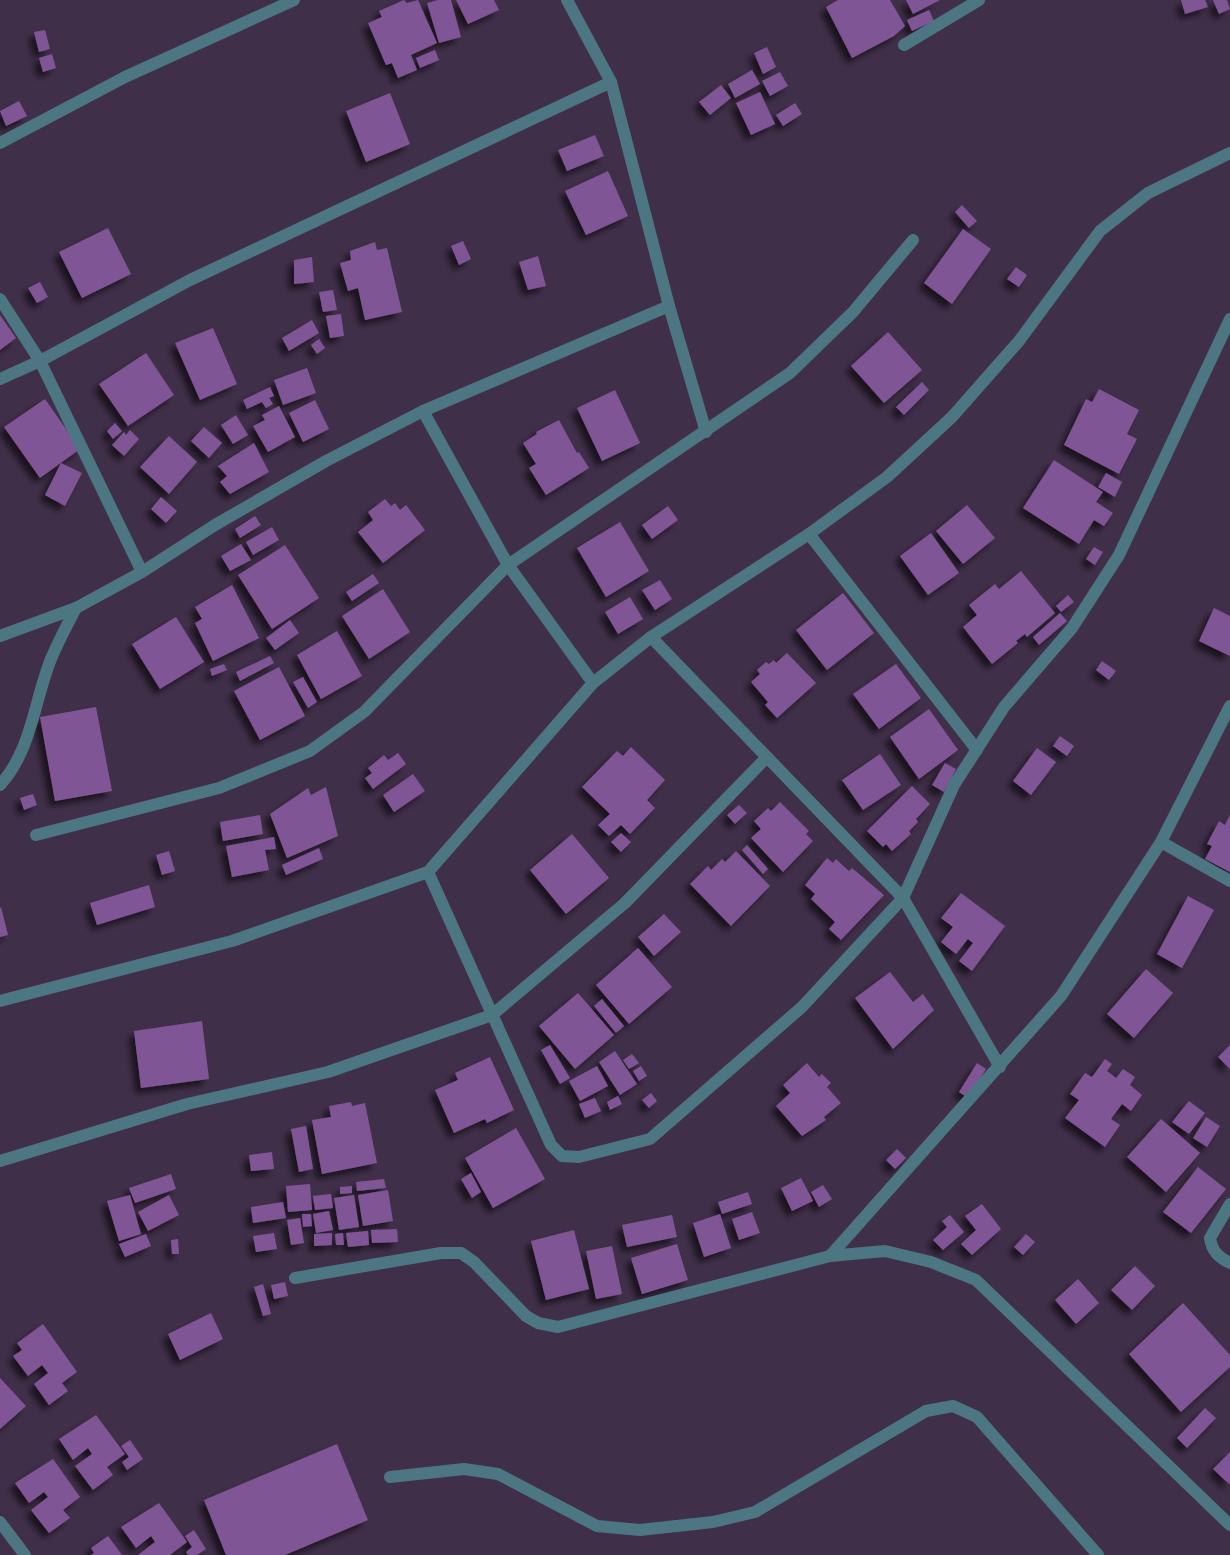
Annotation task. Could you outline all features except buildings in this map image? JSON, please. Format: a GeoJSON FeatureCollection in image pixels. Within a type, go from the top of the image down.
{"type":"FeatureCollection","features":[{"type":"Feature","properties":{"kind":"street"},"geometry":{"type":"LineString","coordinates":[[0,143],[125,77],[294,0]]}},
{"type":"Feature","properties":{"kind":"street"},"geometry":{"type":"LineString","coordinates":[[567,0],[611,82],[669,306],[706,432]]}},
{"type":"Feature","properties":{"kind":"street"},"geometry":{"type":"LineString","coordinates":[[904,45],[979,0]]}},
{"type":"Feature","properties":{"kind":"street"},"geometry":{"type":"LineString","coordinates":[[0,379],[40,361],[190,280],[611,82]]}},
{"type":"Feature","properties":{"kind":"street"},"geometry":{"type":"LineString","coordinates":[[0,1000],[232,941],[428,872],[593,683],[651,637],[809,534],[887,477],[952,417],[1019,340],[1100,231],[1148,193],[1230,153]]}},
{"type":"Feature","properties":{"kind":"street"},"geometry":{"type":"LineString","coordinates":[[36,835],[219,788],[310,751],[364,711],[508,565],[790,373],[853,312],[913,240]]}},
{"type":"Feature","properties":{"kind":"street"},"geometry":{"type":"LineString","coordinates":[[0,299],[40,361],[142,572]]}},
{"type":"Feature","properties":{"kind":"street"},"geometry":{"type":"LineString","coordinates":[[0,636],[76,608],[142,572],[215,525],[306,473],[423,411],[669,306]]}},
{"type":"Feature","properties":{"kind":"street"},"geometry":{"type":"LineString","coordinates":[[428,872],[550,1145],[562,1156],[579,1157],[650,1139],[802,1007],[903,898],[954,785],[1004,707],[1072,628],[1119,555],[1230,319]]}},
{"type":"Feature","properties":{"kind":"street"},"geometry":{"type":"LineString","coordinates":[[423,411],[508,565],[593,683]]}},
{"type":"Feature","properties":{"kind":"street"},"geometry":{"type":"LineString","coordinates":[[809,534],[977,750]]}},
{"type":"Feature","properties":{"kind":"street"},"geometry":{"type":"LineString","coordinates":[[0,785],[7,778],[29,734],[51,660],[76,608]]}},
{"type":"Feature","properties":{"kind":"street"},"geometry":{"type":"LineString","coordinates":[[651,637],[903,898],[1000,1067]]}},
{"type":"Feature","properties":{"kind":"street"},"geometry":{"type":"LineString","coordinates":[[830,1256],[1061,996],[1161,842],[1230,706]]}},
{"type":"Feature","properties":{"kind":"street"},"geometry":{"type":"LineString","coordinates":[[0,1161],[187,1104],[328,1072],[492,1015],[625,903],[767,758]]}},
{"type":"Feature","properties":{"kind":"street"},"geometry":{"type":"LineString","coordinates":[[1161,842],[1230,881]]}},
{"type":"Feature","properties":{"kind":"street"},"geometry":{"type":"LineString","coordinates":[[1230,1204],[1210,1238],[1212,1248],[1219,1257],[1230,1263]]}},
{"type":"Feature","properties":{"kind":"street"},"geometry":{"type":"LineString","coordinates":[[295,1278],[441,1253],[461,1253],[474,1262],[526,1316],[538,1323],[558,1327],[830,1256],[885,1251],[931,1262],[976,1280],[1230,1525]]}},
{"type":"Feature","properties":{"kind":"street"},"geometry":{"type":"LineString","coordinates":[[390,1477],[464,1468],[498,1474],[597,1526],[640,1530],[714,1522],[755,1512],[926,1411],[953,1406],[977,1417],[1098,1555]]}},
{"type":"Feature","properties":{"kind":"street"},"geometry":{"type":"LineString","coordinates":[[0,1522],[25,1555]]}}]}
